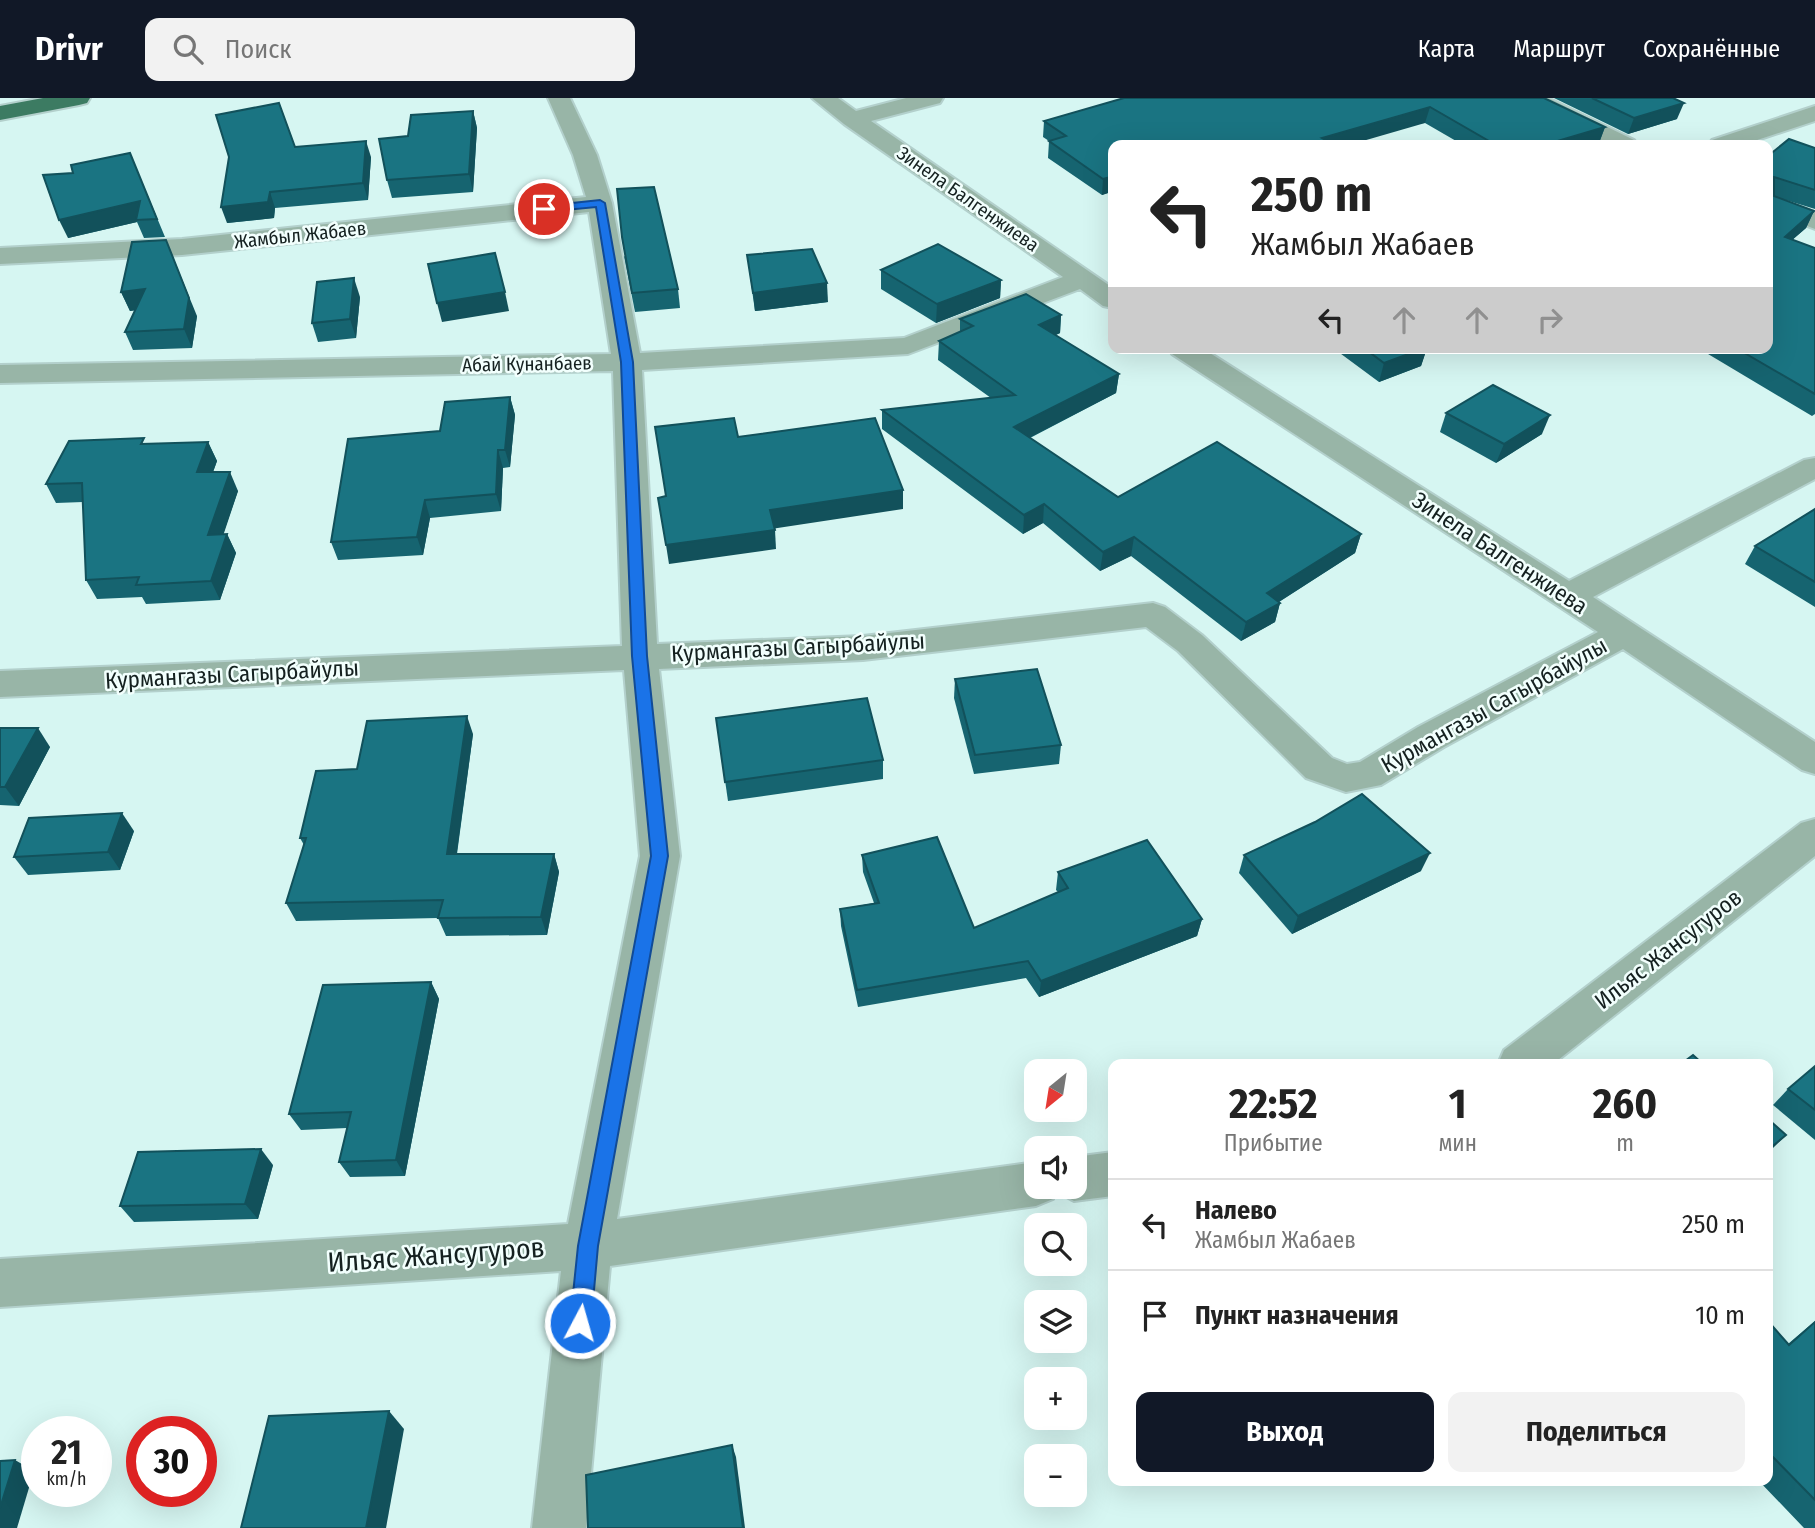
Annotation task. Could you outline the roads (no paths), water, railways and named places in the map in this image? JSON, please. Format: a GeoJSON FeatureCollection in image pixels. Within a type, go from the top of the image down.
{"type":"FeatureCollection","features":[{"type":"Feature","properties":{"kind":"highway"},"geometry":{"type":"LineString","coordinates":[[0,113],[79,98]]}},
{"type":"Feature","properties":{"kind":"street"},"geometry":{"type":"LineString","coordinates":[[559,98],[585,155],[600,203],[627,362],[640,656],[660,856],[588,1246],[559,1528]]}},
{"type":"Feature","properties":{"kind":"street","name":"Зинела Балгенжиева"},"geometry":{"type":"LineString","coordinates":[[823,98],[1108,296]]}},
{"type":"Feature","properties":{"kind":"street"},"geometry":{"type":"LineString","coordinates":[[852,119],[932,98]]}},
{"type":"Feature","properties":{"kind":"street"},"geometry":{"type":"LineString","coordinates":[[1530,98],[1616,140]]}},
{"type":"Feature","properties":{"kind":"street"},"geometry":{"type":"LineString","coordinates":[[1735,140],[1815,113]]}},
{"type":"Feature","properties":{"kind":"street","name":"Жамбыл Жабаев"},"geometry":{"type":"LineString","coordinates":[[0,256],[183,247],[600,203]]}},
{"type":"Feature","properties":{"kind":"street"},"geometry":{"type":"LineString","coordinates":[[1773,205],[1815,221]]}},
{"type":"Feature","properties":{"kind":"street","name":"Абай Кунанбаев"},"geometry":{"type":"LineString","coordinates":[[0,374],[627,362],[908,346],[1083,279]]}},
{"type":"Feature","properties":{"kind":"street","name":"Зинела Балгенжиева"},"geometry":{"type":"LineString","coordinates":[[1197,354],[1815,760]]}},
{"type":"Feature","properties":{"kind":"street"},"geometry":{"type":"LineString","coordinates":[[1567,596],[1815,467]]}},
{"type":"Feature","properties":{"kind":"street","name":"Курмангазы Сагырбайулы"},"geometry":{"type":"LineString","coordinates":[[0,684],[863,648],[1153,615],[1190,643],[1319,768],[1346,778],[1368,775],[1431,737],[1623,633]]}},
{"type":"Feature","properties":{"kind":"street","name":"Ильяс Жансугуров"},"geometry":{"type":"LineString","coordinates":[[1526,1059],[1815,834]]}},
{"type":"Feature","properties":{"kind":"street"},"geometry":{"type":"LineString","coordinates":[[1087,1177],[1108,1175]]}},
{"type":"Feature","properties":{"kind":"street","name":"Ильяс Жансугуров"},"geometry":{"type":"LineString","coordinates":[[0,1283],[588,1246],[1024,1186]]}}]}
